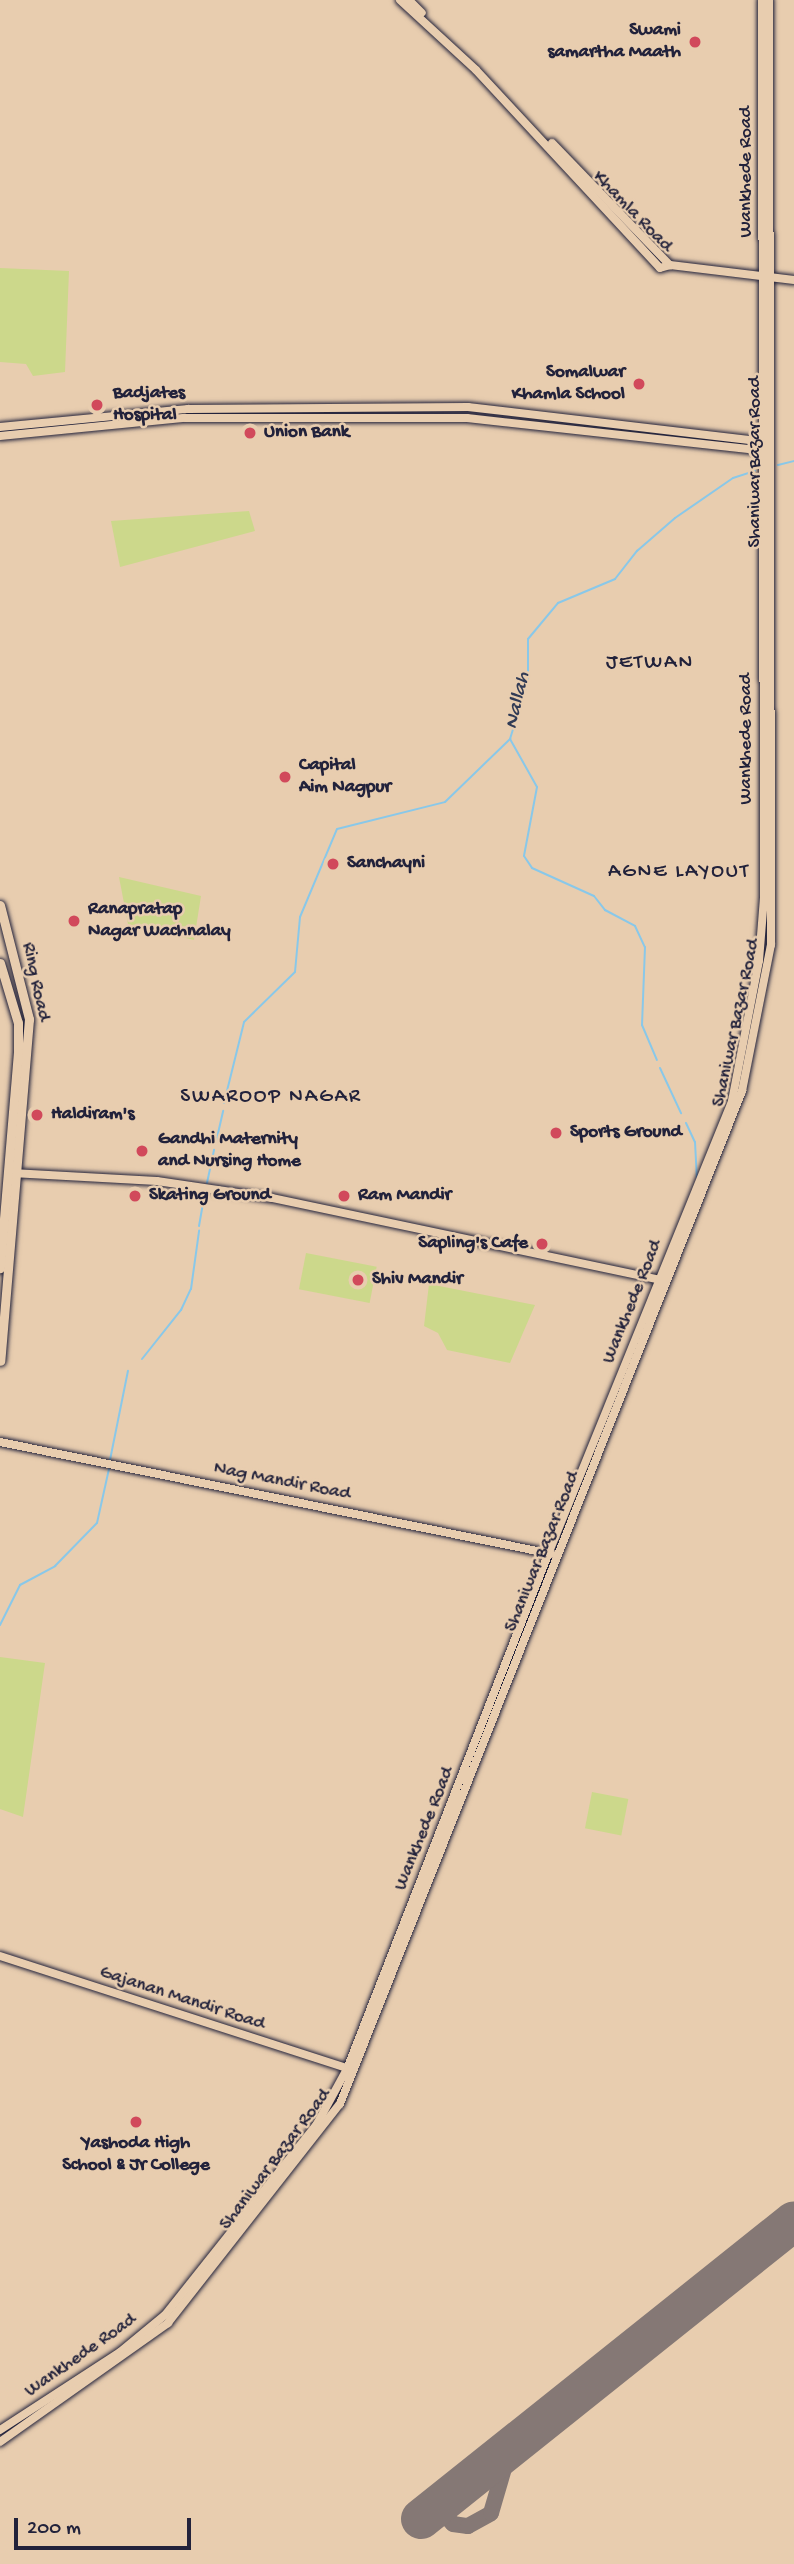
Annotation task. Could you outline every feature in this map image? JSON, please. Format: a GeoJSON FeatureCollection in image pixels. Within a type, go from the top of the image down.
{"type":"FeatureCollection","features":[{"type":"Feature","properties":{"kind":"main road","name":"Khamla Road"},"geometry":{"type":"LineString","coordinates":[[400,0],[476,70],[660,268],[670,265],[409,0]]}},
{"type":"Feature","properties":{"kind":"main road","name":"Wankhede Road"},"geometry":{"type":"LineString","coordinates":[[0,2430],[120,2352],[165,2315],[317,2124],[351,2070],[549,1552],[658,1279],[733,1101],[761,943],[767,446],[762,0]]}},
{"type":"Feature","properties":{"kind":"main road"},"geometry":{"type":"LineString","coordinates":[[767,277],[769,0]]}},
{"type":"Feature","properties":{"kind":"main road"},"geometry":{"type":"LineString","coordinates":[[670,265],[794,280]]}},
{"type":"Feature","properties":{"kind":"main road"},"geometry":{"type":"LineString","coordinates":[[0,427],[188,409],[468,407],[767,446]]}},
{"type":"Feature","properties":{"kind":"main road"},"geometry":{"type":"LineString","coordinates":[[0,436],[185,418],[467,418],[767,446]]}},
{"type":"Feature","properties":{"kind":"main road","name":"Shaniwar Bazar Road"},"geometry":{"type":"LineString","coordinates":[[124,2358],[191,2298],[319,2135],[351,2070],[733,1121],[764,989],[771,945],[767,446]]}},
{"type":"Feature","properties":{"kind":"main road","name":"Ring Road"},"geometry":{"type":"LineString","coordinates":[[0,905],[29,1019],[0,1361]]}},
{"type":"Feature","properties":{"kind":"main road","name":"Ring Road"},"geometry":{"type":"LineString","coordinates":[[0,963],[18,1023],[14,1173],[0,1268]]}},
{"type":"Feature","properties":{"kind":"main road"},"geometry":{"type":"LineString","coordinates":[[14,1173],[157,1181],[272,1198],[658,1279]]}},
{"type":"Feature","properties":{"kind":"main road","name":"Nag Mandir Road"},"geometry":{"type":"LineString","coordinates":[[0,1442],[111,1467],[549,1552],[558,1556]]}},
{"type":"Feature","properties":{"kind":"main road","name":"Gajanan Mandir Road"},"geometry":{"type":"LineString","coordinates":[[0,1956],[351,2070]]}},
{"type":"Feature","properties":{"kind":"main road","name":"Wankhede Road"},"geometry":{"type":"LineString","coordinates":[[0,2442],[124,2358]]}},
{"type":"Feature","properties":{"kind":"green space"},"geometry":{"type":"Polygon","coordinates":[[[0,268],[69,271],[65,372],[33,376],[26,364],[0,362],[0,268]]]}},
{"type":"Feature","properties":{"kind":"green space"},"geometry":{"type":"Polygon","coordinates":[[[249,511],[255,531],[120,567],[111,521],[249,511]]]}},
{"type":"Feature","properties":{"kind":"green space"},"geometry":{"type":"Polygon","coordinates":[[[119,877],[201,896],[194,940],[128,924],[119,877]]]}},
{"type":"Feature","properties":{"kind":"green space"},"geometry":{"type":"Polygon","coordinates":[[[306,1253],[377,1267],[370,1303],[299,1289],[306,1253]]]}},
{"type":"Feature","properties":{"kind":"green space"},"geometry":{"type":"Polygon","coordinates":[[[429,1284],[535,1305],[510,1363],[447,1350],[438,1333],[424,1326],[429,1284]]]}},
{"type":"Feature","properties":{"kind":"green space"},"geometry":{"type":"Polygon","coordinates":[[[0,1657],[45,1663],[23,1817],[0,1809],[0,1657]]]}},
{"type":"Feature","properties":{"kind":"green space"},"geometry":{"type":"Polygon","coordinates":[[[592,1792],[628,1799],[621,1835],[585,1828],[592,1792]]]}},
{"type":"Feature","properties":{"kind":"waterway","name":"Nallah"},"geometry":{"type":"LineString","coordinates":[[778,465],[794,461]]}},
{"type":"Feature","properties":{"kind":"waterway","name":"Nallah"},"geometry":{"type":"LineString","coordinates":[[224,1103],[244,1022],[295,972],[300,917],[337,829],[445,802],[510,739],[528,681],[528,639],[558,603],[615,579],[637,551],[675,518],[733,478],[755,471]]}},
{"type":"Feature","properties":{"kind":"waterway"},"geometry":{"type":"LineString","coordinates":[[510,739],[537,787],[524,856],[532,868],[594,896],[605,910],[635,926],[645,947],[642,1025],[657,1060]]}},
{"type":"Feature","properties":{"kind":"waterway"},"geometry":{"type":"LineString","coordinates":[[660,1068],[681,1113]]}},
{"type":"Feature","properties":{"kind":"waterway"},"geometry":{"type":"LineString","coordinates":[[216,1142],[223,1111]]}},
{"type":"Feature","properties":{"kind":"waterway"},"geometry":{"type":"LineString","coordinates":[[686,1123],[695,1142],[697,1178]]}},
{"type":"Feature","properties":{"kind":"waterway"},"geometry":{"type":"LineString","coordinates":[[207,1183],[214,1150]]}},
{"type":"Feature","properties":{"kind":"waterway"},"geometry":{"type":"LineString","coordinates":[[199,1226],[205,1193]]}},
{"type":"Feature","properties":{"kind":"waterway"},"geometry":{"type":"LineString","coordinates":[[142,1359],[181,1310],[191,1289],[199,1231]]}},
{"type":"Feature","properties":{"kind":"waterway"},"geometry":{"type":"LineString","coordinates":[[110,1460],[128,1371]]}},
{"type":"Feature","properties":{"kind":"waterway"},"geometry":{"type":"LineString","coordinates":[[0,1625],[20,1585],[55,1566],[97,1523],[109,1469]]}},
{"type":"Feature","properties":{"kind":"taxiway"},"geometry":{"type":"LineString","coordinates":[[468,2481],[449,2483],[440,2494],[440,2510],[453,2524],[468,2526],[491,2513],[510,2448]]}},
{"type":"Feature","properties":{"kind":"runway"},"geometry":{"type":"LineString","coordinates":[[421,2519],[794,2221]]}},
{"type":"Feature","properties":{"kind":"place","name":"Swami samartha Maath"},"geometry":{"type":"Point","coordinates":[695,42]}},
{"type":"Feature","properties":{"kind":"place","name":"Somalwar Khamla School"},"geometry":{"type":"Point","coordinates":[639,384]}},
{"type":"Feature","properties":{"kind":"place","name":"Badjates Hospital"},"geometry":{"type":"Point","coordinates":[97,405]}},
{"type":"Feature","properties":{"kind":"place","name":"Union Bank"},"geometry":{"type":"Point","coordinates":[250,433]}},
{"type":"Feature","properties":{"kind":"place","name":"Capital Aim Nagpur"},"geometry":{"type":"Point","coordinates":[285,777]}},
{"type":"Feature","properties":{"kind":"place","name":"Sanchayni"},"geometry":{"type":"Point","coordinates":[333,864]}},
{"type":"Feature","properties":{"kind":"place","name":"Ranapratap Nagar Wachnalay"},"geometry":{"type":"Point","coordinates":[74,921]}},
{"type":"Feature","properties":{"kind":"place","name":"Haldiram's"},"geometry":{"type":"Point","coordinates":[37,1115]}},
{"type":"Feature","properties":{"kind":"place","name":"Sports Ground"},"geometry":{"type":"Point","coordinates":[556,1133]}},
{"type":"Feature","properties":{"kind":"place","name":"Gandhi Maternity and Nursing Home"},"geometry":{"type":"Point","coordinates":[142,1151]}},
{"type":"Feature","properties":{"kind":"place","name":"Skating Ground"},"geometry":{"type":"Point","coordinates":[135,1196]}},
{"type":"Feature","properties":{"kind":"place","name":"Ram Mandir"},"geometry":{"type":"Point","coordinates":[344,1196]}},
{"type":"Feature","properties":{"kind":"place","name":"Sapling's Cafe"},"geometry":{"type":"Point","coordinates":[542,1244]}},
{"type":"Feature","properties":{"kind":"place","name":"Shiv Mandir"},"geometry":{"type":"Point","coordinates":[358,1280]}},
{"type":"Feature","properties":{"kind":"place","name":"Yashoda High School & Jr College"},"geometry":{"type":"Point","coordinates":[136,2122]}},
{"type":"Feature","properties":{"kind":"district","name":"JETWAN"},"geometry":{"type":"Point","coordinates":[650,664]}},
{"type":"Feature","properties":{"kind":"district","name":"AGNE LAYOUT"},"geometry":{"type":"Point","coordinates":[679,873]}},
{"type":"Feature","properties":{"kind":"district","name":"SWAROOP NAGAR"},"geometry":{"type":"Point","coordinates":[271,1098]}}]}
